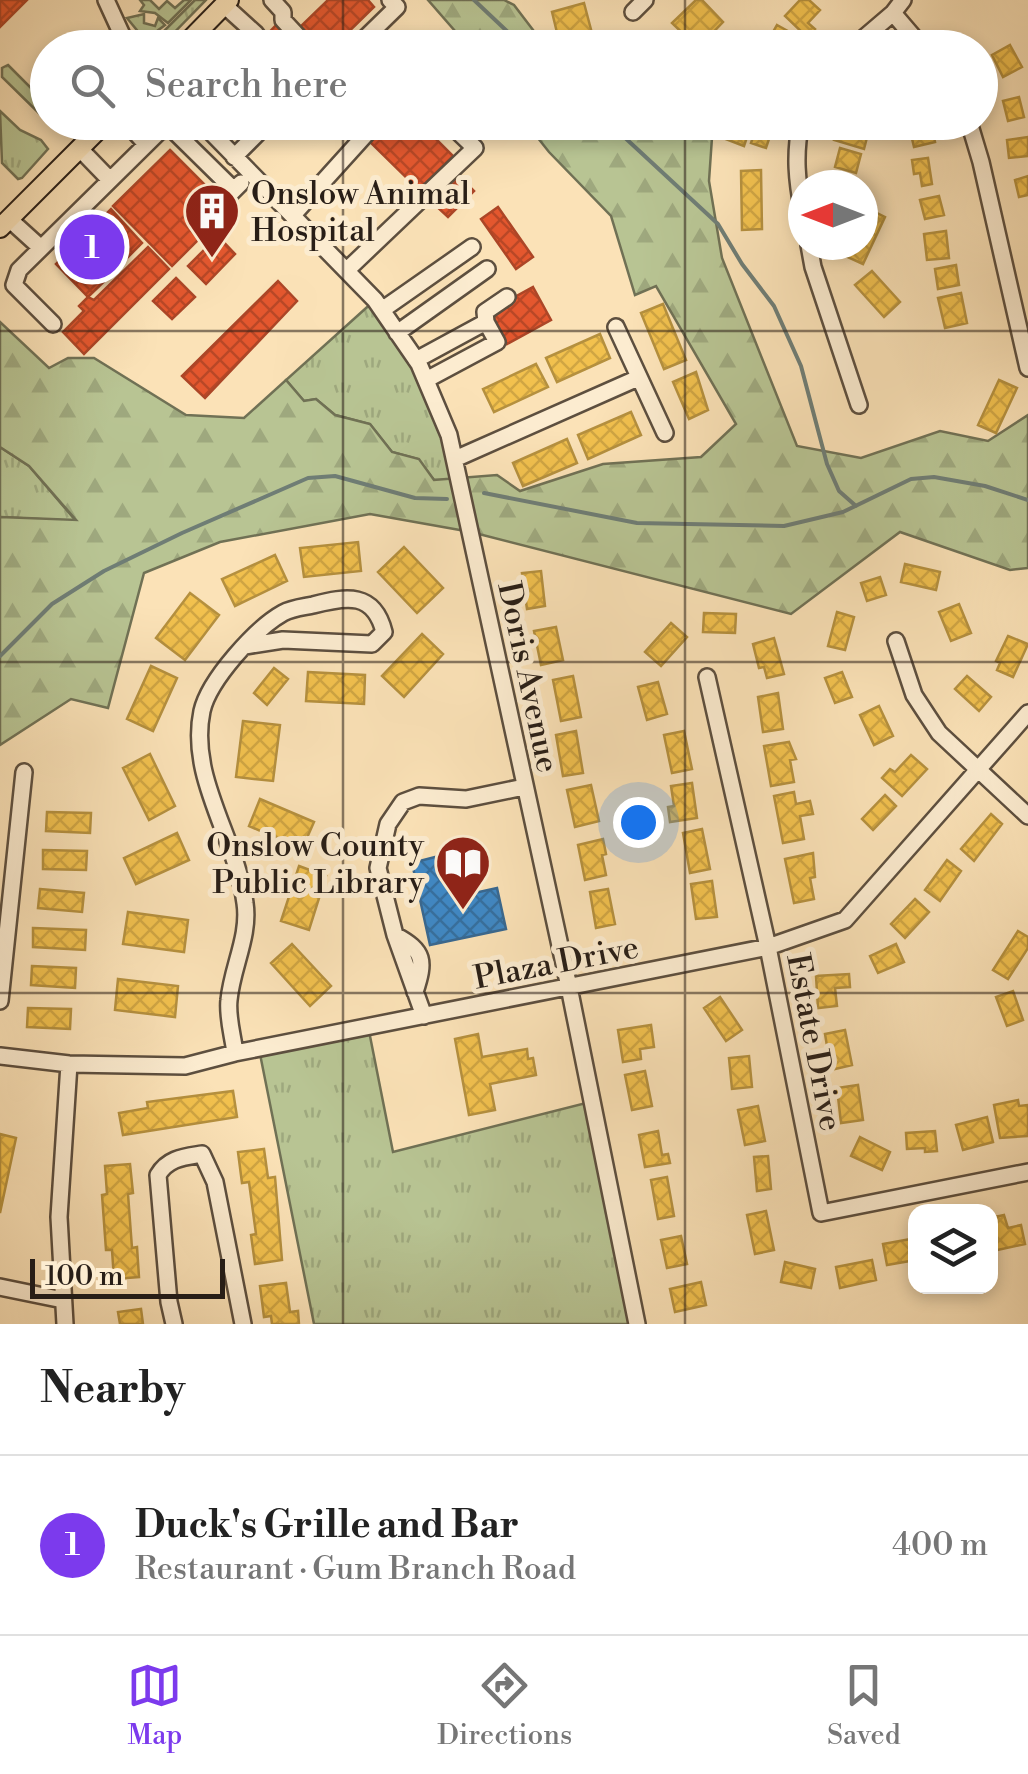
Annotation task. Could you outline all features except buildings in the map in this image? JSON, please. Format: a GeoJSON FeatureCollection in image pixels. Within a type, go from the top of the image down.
{"type":"FeatureCollection","features":[{"type":"Feature","properties":{"kind":"main road"},"geometry":{"type":"LineString","coordinates":[[199,30],[226,2]]}},
{"type":"Feature","properties":{"kind":"main road"},"geometry":{"type":"LineString","coordinates":[[5,224],[87,140]]}},
{"type":"Feature","properties":{"kind":"street"},"geometry":{"type":"LineString","coordinates":[[106,0],[118,30]]}},
{"type":"Feature","properties":{"kind":"street"},"geometry":{"type":"LineString","coordinates":[[373,30],[397,7],[390,0]]}},
{"type":"Feature","properties":{"kind":"street"},"geometry":{"type":"LineString","coordinates":[[633,12],[646,0]]}},
{"type":"Feature","properties":{"kind":"street"},"geometry":{"type":"LineString","coordinates":[[226,2],[260,30]]}},
{"type":"Feature","properties":{"kind":"street"},"geometry":{"type":"LineString","coordinates":[[284,4],[283,20],[293,30]]}},
{"type":"Feature","properties":{"kind":"street"},"geometry":{"type":"LineString","coordinates":[[872,30],[898,7],[912,30]]}},
{"type":"Feature","properties":{"kind":"street"},"geometry":{"type":"LineString","coordinates":[[142,140],[145,143]]}},
{"type":"Feature","properties":{"kind":"street"},"geometry":{"type":"LineString","coordinates":[[52,324],[14,285],[19,270],[149,140]]}},
{"type":"Feature","properties":{"kind":"street"},"geometry":{"type":"LineString","coordinates":[[185,140],[234,190]]}},
{"type":"Feature","properties":{"kind":"street","name":"Doris Avenue"},"geometry":{"type":"LineString","coordinates":[[218,140],[382,310],[426,380],[455,459],[637,1324]]}},
{"type":"Feature","properties":{"kind":"street"},"geometry":{"type":"LineString","coordinates":[[234,156],[248,140]]}},
{"type":"Feature","properties":{"kind":"street"},"geometry":{"type":"LineString","coordinates":[[293,215],[361,140]]}},
{"type":"Feature","properties":{"kind":"street"},"geometry":{"type":"LineString","coordinates":[[347,270],[475,148],[467,140]]}},
{"type":"Feature","properties":{"kind":"street"},"geometry":{"type":"LineString","coordinates":[[795,170],[797,140]]}},
{"type":"Feature","properties":{"kind":"street"},"geometry":{"type":"LineString","coordinates":[[973,140],[1028,368]]}},
{"type":"Feature","properties":{"kind":"street"},"geometry":{"type":"LineString","coordinates":[[79,148],[110,180]]}},
{"type":"Feature","properties":{"kind":"street"},"geometry":{"type":"LineString","coordinates":[[208,217],[250,173]]}},
{"type":"Feature","properties":{"kind":"street"},"geometry":{"type":"LineString","coordinates":[[5,224],[41,248]]}},
{"type":"Feature","properties":{"kind":"street"},"geometry":{"type":"LineString","coordinates":[[382,310],[472,247]]}},
{"type":"Feature","properties":{"kind":"street"},"geometry":{"type":"LineString","coordinates":[[811,260],[859,405]]}},
{"type":"Feature","properties":{"kind":"street"},"geometry":{"type":"LineString","coordinates":[[398,332],[487,269]]}},
{"type":"Feature","properties":{"kind":"street"},"geometry":{"type":"LineString","coordinates":[[426,380],[497,342],[485,312],[507,297]]}},
{"type":"Feature","properties":{"kind":"street"},"geometry":{"type":"LineString","coordinates":[[416,360],[486,322]]}},
{"type":"Feature","properties":{"kind":"street"},"geometry":{"type":"LineString","coordinates":[[616,328],[665,432]]}},
{"type":"Feature","properties":{"kind":"street"},"geometry":{"type":"LineString","coordinates":[[455,459],[638,378]]}},
{"type":"Feature","properties":{"kind":"street"},"geometry":{"type":"LineString","coordinates":[[235,1053],[228,1002],[245,929],[246,907],[241,877],[205,775],[199,745],[202,708],[219,678],[245,646],[284,612],[347,597],[366,602],[379,613],[384,632],[372,644],[283,640],[245,646]]}},
{"type":"Feature","properties":{"kind":"street"},"geometry":{"type":"LineString","coordinates":[[896,641],[914,695],[940,734],[1028,816]]}},
{"type":"Feature","properties":{"kind":"street","name":"Estate Drive"},"geometry":{"type":"LineString","coordinates":[[708,677],[822,1214],[1028,1172]]}},
{"type":"Feature","properties":{"kind":"street","name":"Plaza Drive"},"geometry":{"type":"LineString","coordinates":[[0,1056],[69,1064],[185,1066],[768,948],[846,920],[1028,713]]}},
{"type":"Feature","properties":{"kind":"street"},"geometry":{"type":"LineString","coordinates":[[0,1001],[24,772]]}},
{"type":"Feature","properties":{"kind":"street"},"geometry":{"type":"LineString","coordinates":[[424,1016],[395,935],[378,868],[388,824],[403,802],[420,796],[466,800],[524,787]]}},
{"type":"Feature","properties":{"kind":"street"},"geometry":{"type":"LineString","coordinates":[[65,1324],[59,1217],[69,1064]]}},
{"type":"Feature","properties":{"kind":"street"},"geometry":{"type":"LineString","coordinates":[[174,1324],[158,1175],[163,1166],[176,1158],[202,1154],[215,1182],[243,1324]]}},
{"type":"Feature","properties":{"kind":"street"},"geometry":{"type":"LineString","coordinates":[[0,1287],[64,1300]]}},
{"type":"Feature","properties":{"kind":"green space"},"geometry":{"type":"Polygon","coordinates":[[[140,0],[150,0],[159,9],[167,1],[175,8],[184,0],[191,0],[168,23],[155,13],[140,11],[144,5],[140,0]]]}},
{"type":"Feature","properties":{"kind":"green space"},"geometry":{"type":"Polygon","coordinates":[[[195,0],[206,0],[177,30],[165,30],[195,0]]]}},
{"type":"Feature","properties":{"kind":"green space"},"geometry":{"type":"Polygon","coordinates":[[[428,0],[504,0],[514,5],[533,30],[454,30],[428,0]]]}},
{"type":"Feature","properties":{"kind":"green space"},"geometry":{"type":"Polygon","coordinates":[[[144,14],[144,23],[155,26],[158,18],[165,25],[158,30],[137,30],[127,18],[144,14]]]}},
{"type":"Feature","properties":{"kind":"green space"},"geometry":{"type":"Polygon","coordinates":[[[8,65],[30,87],[30,104],[2,77],[2,68],[8,65]]]}},
{"type":"Feature","properties":{"kind":"green space"},"geometry":{"type":"Polygon","coordinates":[[[0,111],[30,135],[30,140],[41,140],[48,149],[22,178],[18,179],[2,163],[0,111]]]}},
{"type":"Feature","properties":{"kind":"green space"},"geometry":{"type":"Polygon","coordinates":[[[539,140],[712,140],[709,181],[722,258],[797,446],[861,458],[940,431],[988,441],[1028,415],[1028,568],[1010,570],[900,532],[791,614],[471,532],[370,514],[220,542],[144,573],[108,708],[71,699],[0,745],[0,517],[76,520],[29,466],[0,447],[0,322],[49,368],[68,358],[94,358],[186,415],[244,418],[286,380],[304,401],[316,399],[335,415],[370,424],[392,452],[419,459],[434,480],[497,475],[520,491],[603,464],[701,457],[736,424],[656,286],[635,295],[611,216],[539,140]]]}},
{"type":"Feature","properties":{"kind":"green space"},"geometry":{"type":"Polygon","coordinates":[[[375,300],[419,364],[460,480],[434,480],[418,459],[392,452],[370,424],[335,415],[316,399],[304,401],[286,380],[375,300]]]}},
{"type":"Feature","properties":{"kind":"green space"},"geometry":{"type":"Polygon","coordinates":[[[0,447],[29,466],[76,521],[0,517],[0,447]]]}},
{"type":"Feature","properties":{"kind":"green space"},"geometry":{"type":"Polygon","coordinates":[[[368,1026],[393,1152],[590,1102],[637,1324],[314,1324],[259,1049],[368,1026]]]}},
{"type":"Feature","properties":{"kind":"waterway"},"geometry":{"type":"LineString","coordinates":[[474,0],[506,30]]}},
{"type":"Feature","properties":{"kind":"waterway"},"geometry":{"type":"LineString","coordinates":[[627,140],[718,224],[774,306],[801,366],[827,464],[839,491],[856,506]]}},
{"type":"Feature","properties":{"kind":"waterway"},"geometry":{"type":"LineString","coordinates":[[0,656],[52,604],[104,571],[308,478],[335,476],[415,498],[447,499]]}},
{"type":"Feature","properties":{"kind":"waterway"},"geometry":{"type":"LineString","coordinates":[[484,493],[637,523],[784,526],[843,512],[911,479],[934,477],[985,486],[1028,500]]}},
{"type":"Feature","properties":{"kind":"place","name":"Duck's Grille and Bar"},"geometry":{"type":"Point","coordinates":[92,247]}},
{"type":"Feature","properties":{"kind":"place","name":"Onslow Animal Hospital"},"geometry":{"type":"Point","coordinates":[212,260]}},
{"type":"Feature","properties":{"kind":"place","name":"Onslow County Public Library"},"geometry":{"type":"Point","coordinates":[463,912]}}]}
